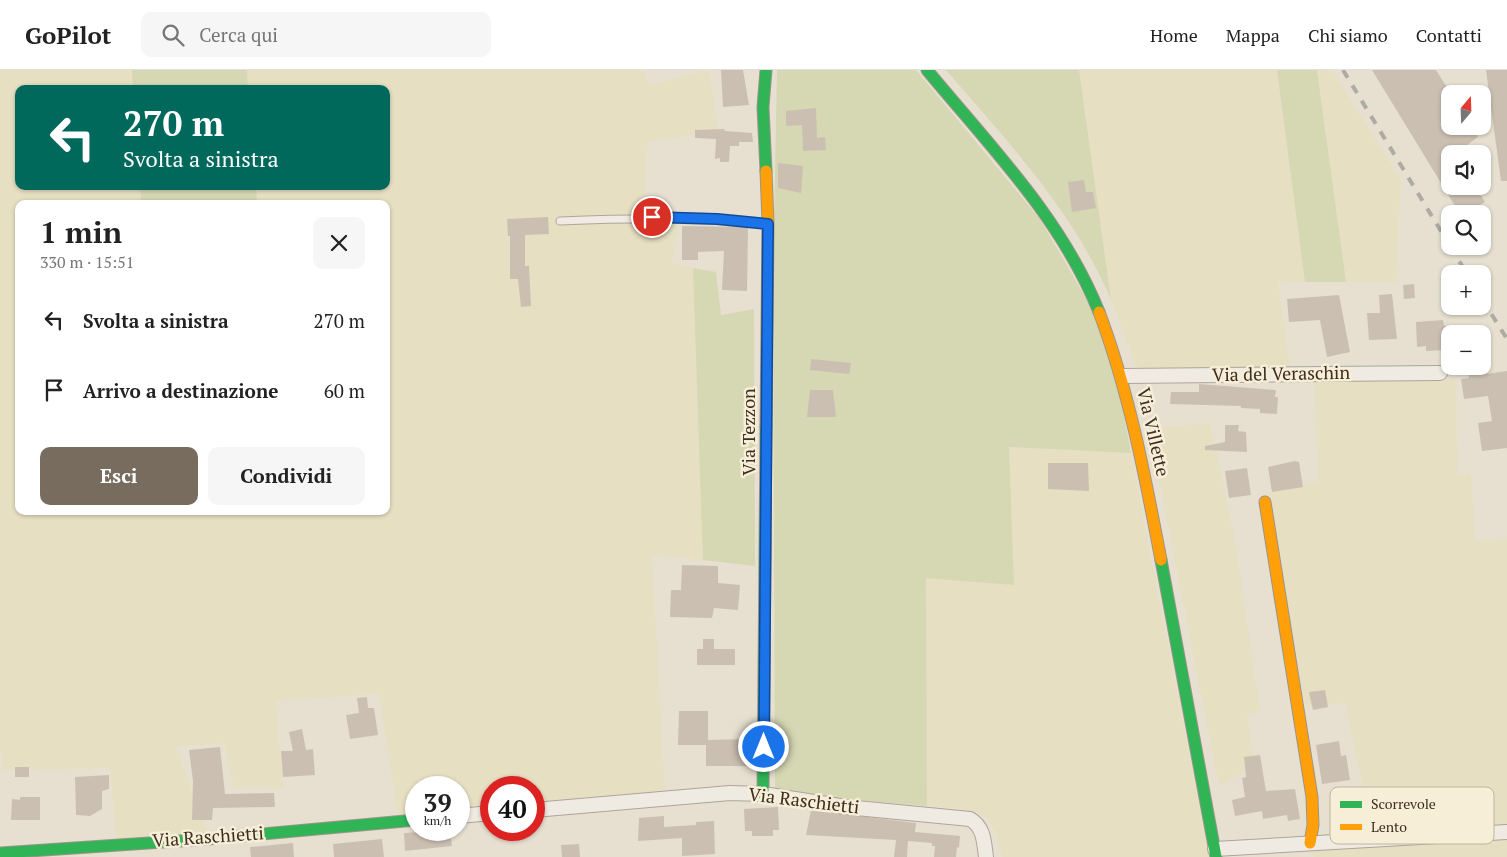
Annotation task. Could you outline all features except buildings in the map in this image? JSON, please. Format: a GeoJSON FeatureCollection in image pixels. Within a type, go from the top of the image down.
{"type":"FeatureCollection","features":[{"type":"Feature","properties":{"kind":"street","name":"Via Tezzon"},"geometry":{"type":"LineString","coordinates":[[763,794],[768,224],[763,107],[766,70]]}},
{"type":"Feature","properties":{"kind":"street","name":"Via Villette"},"geometry":{"type":"LineString","coordinates":[[927,70],[1028,192],[1062,238],[1087,282],[1122,376],[1148,490],[1215,853]]}},
{"type":"Feature","properties":{"kind":"street","name":"Via del Veraschin"},"geometry":{"type":"LineString","coordinates":[[1122,376],[1440,373]]}},
{"type":"Feature","properties":{"kind":"street"},"geometry":{"type":"LineString","coordinates":[[1265,502],[1312,797],[1313,825],[1310,844]]}},
{"type":"Feature","properties":{"kind":"street","name":"Via Raschietti"},"geometry":{"type":"LineString","coordinates":[[545,809],[730,793],[763,794],[846,807],[970,819],[977,823],[982,832],[986,857]]}},
{"type":"Feature","properties":{"kind":"street","name":"Via Raschietti"},"geometry":{"type":"LineString","coordinates":[[7,854],[87,845],[208,839],[405,821]]}},
{"type":"Feature","properties":{"kind":"street"},"geometry":{"type":"LineString","coordinates":[[1494,833],[1507,832]]}},
{"type":"Feature","properties":{"kind":"street"},"geometry":{"type":"LineString","coordinates":[[1215,853],[1330,843]]}},
{"type":"Feature","properties":{"kind":"lane"},"geometry":{"type":"LineString","coordinates":[[560,221],[652,217],[717,219],[768,224]]}},
{"type":"Feature","properties":{"kind":"shaded area"},"geometry":{"type":"Polygon","coordinates":[[[0,70],[132,70],[133,85],[15,85],[15,190],[140,190],[141,200],[15,200],[15,515],[390,515],[390,200],[257,200],[256,190],[390,190],[390,85],[248,85],[247,70],[644,70],[649,85],[709,70],[718,131],[648,142],[643,214],[680,215],[672,263],[693,268],[703,560],[652,555],[665,792],[545,803],[545,776],[480,776],[480,808],[470,809],[470,776],[405,776],[405,815],[398,815],[379,694],[276,701],[283,788],[234,788],[224,743],[176,747],[207,832],[116,839],[110,768],[3,770],[0,749],[0,70]]]}},
{"type":"Feature","properties":{"kind":"shaded area"},"geometry":{"type":"Polygon","coordinates":[[[1079,70],[1277,70],[1305,282],[1278,283],[1291,375],[1139,372],[1111,300],[1079,70]]]}},
{"type":"Feature","properties":{"kind":"shaded area"},"geometry":{"type":"Polygon","coordinates":[[[1317,70],[1332,70],[1401,180],[1396,282],[1346,282],[1317,70]]]}},
{"type":"Feature","properties":{"kind":"shaded area"},"geometry":{"type":"Polygon","coordinates":[[[1314,379],[1456,379],[1457,475],[1471,473],[1475,541],[1507,539],[1507,857],[1313,857],[1311,845],[1330,841],[1330,844],[1494,844],[1494,787],[1363,787],[1345,703],[1306,707],[1276,542],[1270,493],[1318,481],[1314,379]]]}},
{"type":"Feature","properties":{"kind":"shaded area"},"geometry":{"type":"Polygon","coordinates":[[[1210,423],[1236,545],[1260,712],[1247,714],[1254,766],[1219,786],[1149,428],[1210,423]]]}},
{"type":"Feature","properties":{"kind":"shaded area"},"geometry":{"type":"Polygon","coordinates":[[[1009,447],[1131,453],[1209,857],[1002,857],[996,833],[987,818],[976,812],[961,809],[927,806],[926,578],[1014,585],[1009,447]]]}},
{"type":"Feature","properties":{"kind":"green space"},"geometry":{"type":"Polygon","coordinates":[[[132,70],[247,70],[248,85],[133,85],[132,70]]]}},
{"type":"Feature","properties":{"kind":"green space"},"geometry":{"type":"Polygon","coordinates":[[[777,70],[916,70],[1040,219],[1087,300],[1117,377],[1131,453],[1009,447],[1014,585],[926,578],[927,806],[832,798],[775,788],[773,280],[777,70]]]}},
{"type":"Feature","properties":{"kind":"green space"},"geometry":{"type":"Polygon","coordinates":[[[946,70],[1079,70],[1111,300],[1096,268],[1059,208],[1016,151],[946,70]]]}},
{"type":"Feature","properties":{"kind":"green space"},"geometry":{"type":"Polygon","coordinates":[[[1277,70],[1317,70],[1346,282],[1305,282],[1277,70]]]}},
{"type":"Feature","properties":{"kind":"green space"},"geometry":{"type":"Polygon","coordinates":[[[140,190],[256,190],[257,200],[141,200],[140,190]]]}},
{"type":"Feature","properties":{"kind":"green space"},"geometry":{"type":"Polygon","coordinates":[[[693,268],[716,272],[721,315],[754,309],[755,566],[703,560],[693,268]]]}},
{"type":"Feature","properties":{"kind":"railway"},"geometry":{"type":"LineString","coordinates":[[1343,70],[1441,231]]}},
{"type":"Feature","properties":{"kind":"railway"},"geometry":{"type":"LineString","coordinates":[[1455,255],[1462,265]]}},
{"type":"Feature","properties":{"kind":"railway"},"geometry":{"type":"LineString","coordinates":[[1491,313],[1507,339]]}},
{"type":"Feature","properties":{"kind":"traffic: fast"},"geometry":{"type":"LineString","coordinates":[[766,70],[763,107],[766,171]]}},
{"type":"Feature","properties":{"kind":"traffic: fast"},"geometry":{"type":"LineString","coordinates":[[927,70],[999,155],[1045,215],[1084,278],[1099,312]]}},
{"type":"Feature","properties":{"kind":"traffic: fast"},"geometry":{"type":"LineString","coordinates":[[763,794],[766,426]]}},
{"type":"Feature","properties":{"kind":"traffic: fast"},"geometry":{"type":"LineString","coordinates":[[1161,560],[1216,857]]}},
{"type":"Feature","properties":{"kind":"traffic: fast"},"geometry":{"type":"LineString","coordinates":[[0,853],[208,839],[405,821]]}},
{"type":"Feature","properties":{"kind":"traffic: slow"},"geometry":{"type":"LineString","coordinates":[[766,171],[768,223],[766,426]]}},
{"type":"Feature","properties":{"kind":"traffic: slow"},"geometry":{"type":"LineString","coordinates":[[1099,312],[1128,403],[1161,560]]}},
{"type":"Feature","properties":{"kind":"traffic: slow"},"geometry":{"type":"LineString","coordinates":[[1265,502],[1312,797],[1313,825],[1310,843]]}},
{"type":"Feature","properties":{"kind":"route"},"geometry":{"type":"LineString","coordinates":[[652,217],[717,219],[768,224],[764,747]]}}]}
